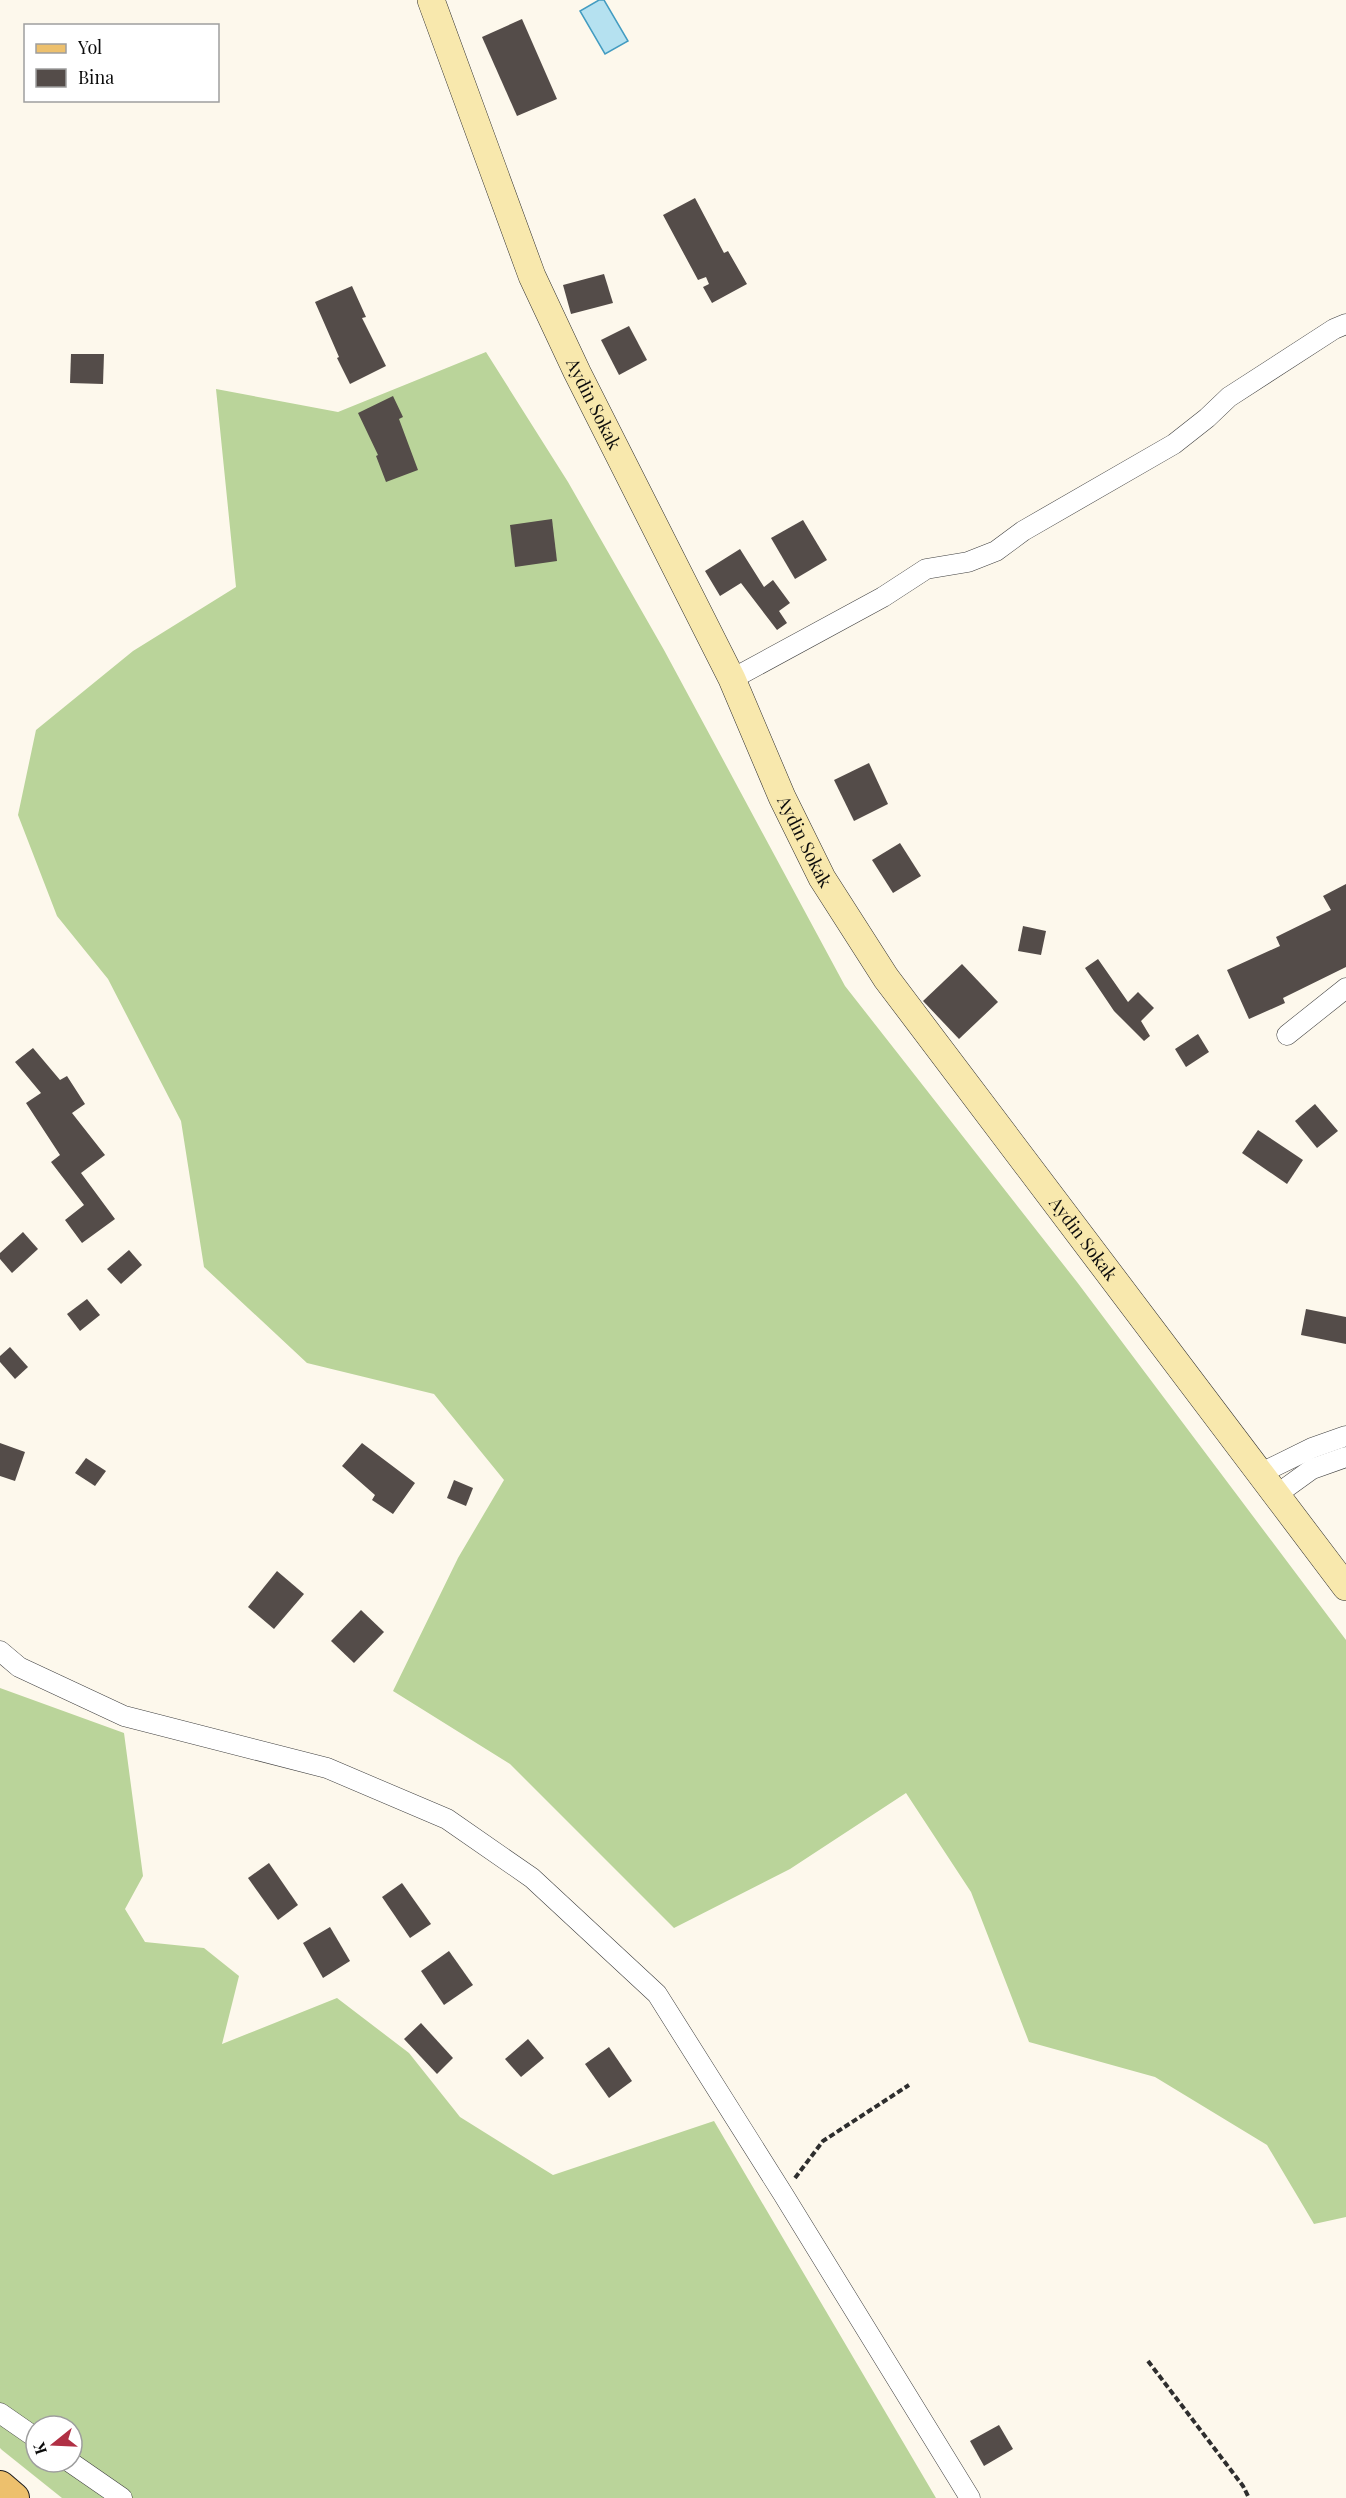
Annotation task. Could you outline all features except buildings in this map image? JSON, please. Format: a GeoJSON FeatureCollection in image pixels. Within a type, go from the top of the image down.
{"type":"FeatureCollection","features":[{"type":"Feature","properties":{"kind":"main road"},"geometry":{"type":"LineString","coordinates":[[0,2486],[14,2498]]}},
{"type":"Feature","properties":{"kind":"street","name":"Aydin Sokak"},"geometry":{"type":"LineString","coordinates":[[431,0],[532,276],[587,393],[732,679],[782,797],[822,878],[886,978],[1346,1587]]}},
{"type":"Feature","properties":{"kind":"street"},"geometry":{"type":"LineString","coordinates":[[732,679],[883,597],[926,569],[968,562],[996,551],[1023,531],[1174,444],[1207,418],[1228,397],[1334,329],[1346,324]]}},
{"type":"Feature","properties":{"kind":"street"},"geometry":{"type":"LineString","coordinates":[[1287,1035],[1346,988]]}},
{"type":"Feature","properties":{"kind":"street"},"geometry":{"type":"LineString","coordinates":[[1269,1484],[1312,1448],[1346,1436]]}},
{"type":"Feature","properties":{"kind":"street"},"geometry":{"type":"LineString","coordinates":[[1269,1484],[1346,1457]]}},
{"type":"Feature","properties":{"kind":"street"},"geometry":{"type":"LineString","coordinates":[[0,1651],[19,1667],[124,1716],[338,1773],[447,1819],[532,1878],[657,1994],[970,2498]]}},
{"type":"Feature","properties":{"kind":"street"},"geometry":{"type":"LineString","coordinates":[[0,2413],[24,2430]]}},
{"type":"Feature","properties":{"kind":"street"},"geometry":{"type":"LineString","coordinates":[[84,2472],[122,2498]]}},
{"type":"Feature","properties":{"kind":"path"},"geometry":{"type":"LineString","coordinates":[[783,2194],[822,2141],[909,2085]]}},
{"type":"Feature","properties":{"kind":"path"},"geometry":{"type":"LineString","coordinates":[[1148,2361],[1244,2486],[1249,2498]]}},
{"type":"Feature","properties":{"kind":"green space"},"geometry":{"type":"Polygon","coordinates":[[[486,352],[568,482],[664,650],[845,986],[1077,1282],[1346,1640],[1346,2217],[1314,2224],[1267,2145],[1155,2077],[1029,2042],[971,1892],[906,1793],[790,1869],[674,1928],[510,1764],[393,1691],[458,1558],[504,1480],[434,1394],[307,1363],[204,1267],[181,1121],[108,979],[57,916],[18,815],[36,730],[133,651],[236,587],[216,389],[338,412],[486,352]]]}},
{"type":"Feature","properties":{"kind":"green space"},"geometry":{"type":"Polygon","coordinates":[[[0,1688],[124,1733],[143,1876],[125,1909],[145,1942],[204,1948],[239,1976],[222,2044],[337,1998],[409,2053],[460,2117],[553,2175],[714,2121],[936,2498],[62,2498],[32,2474],[84,2474],[84,2414],[24,2414],[24,2467],[0,2448],[0,1688]]]}},
{"type":"Feature","properties":{"kind":"water"},"geometry":{"type":"Polygon","coordinates":[[[599,0],[604,0],[628,41],[605,54],[580,11],[599,0]]]}}]}
